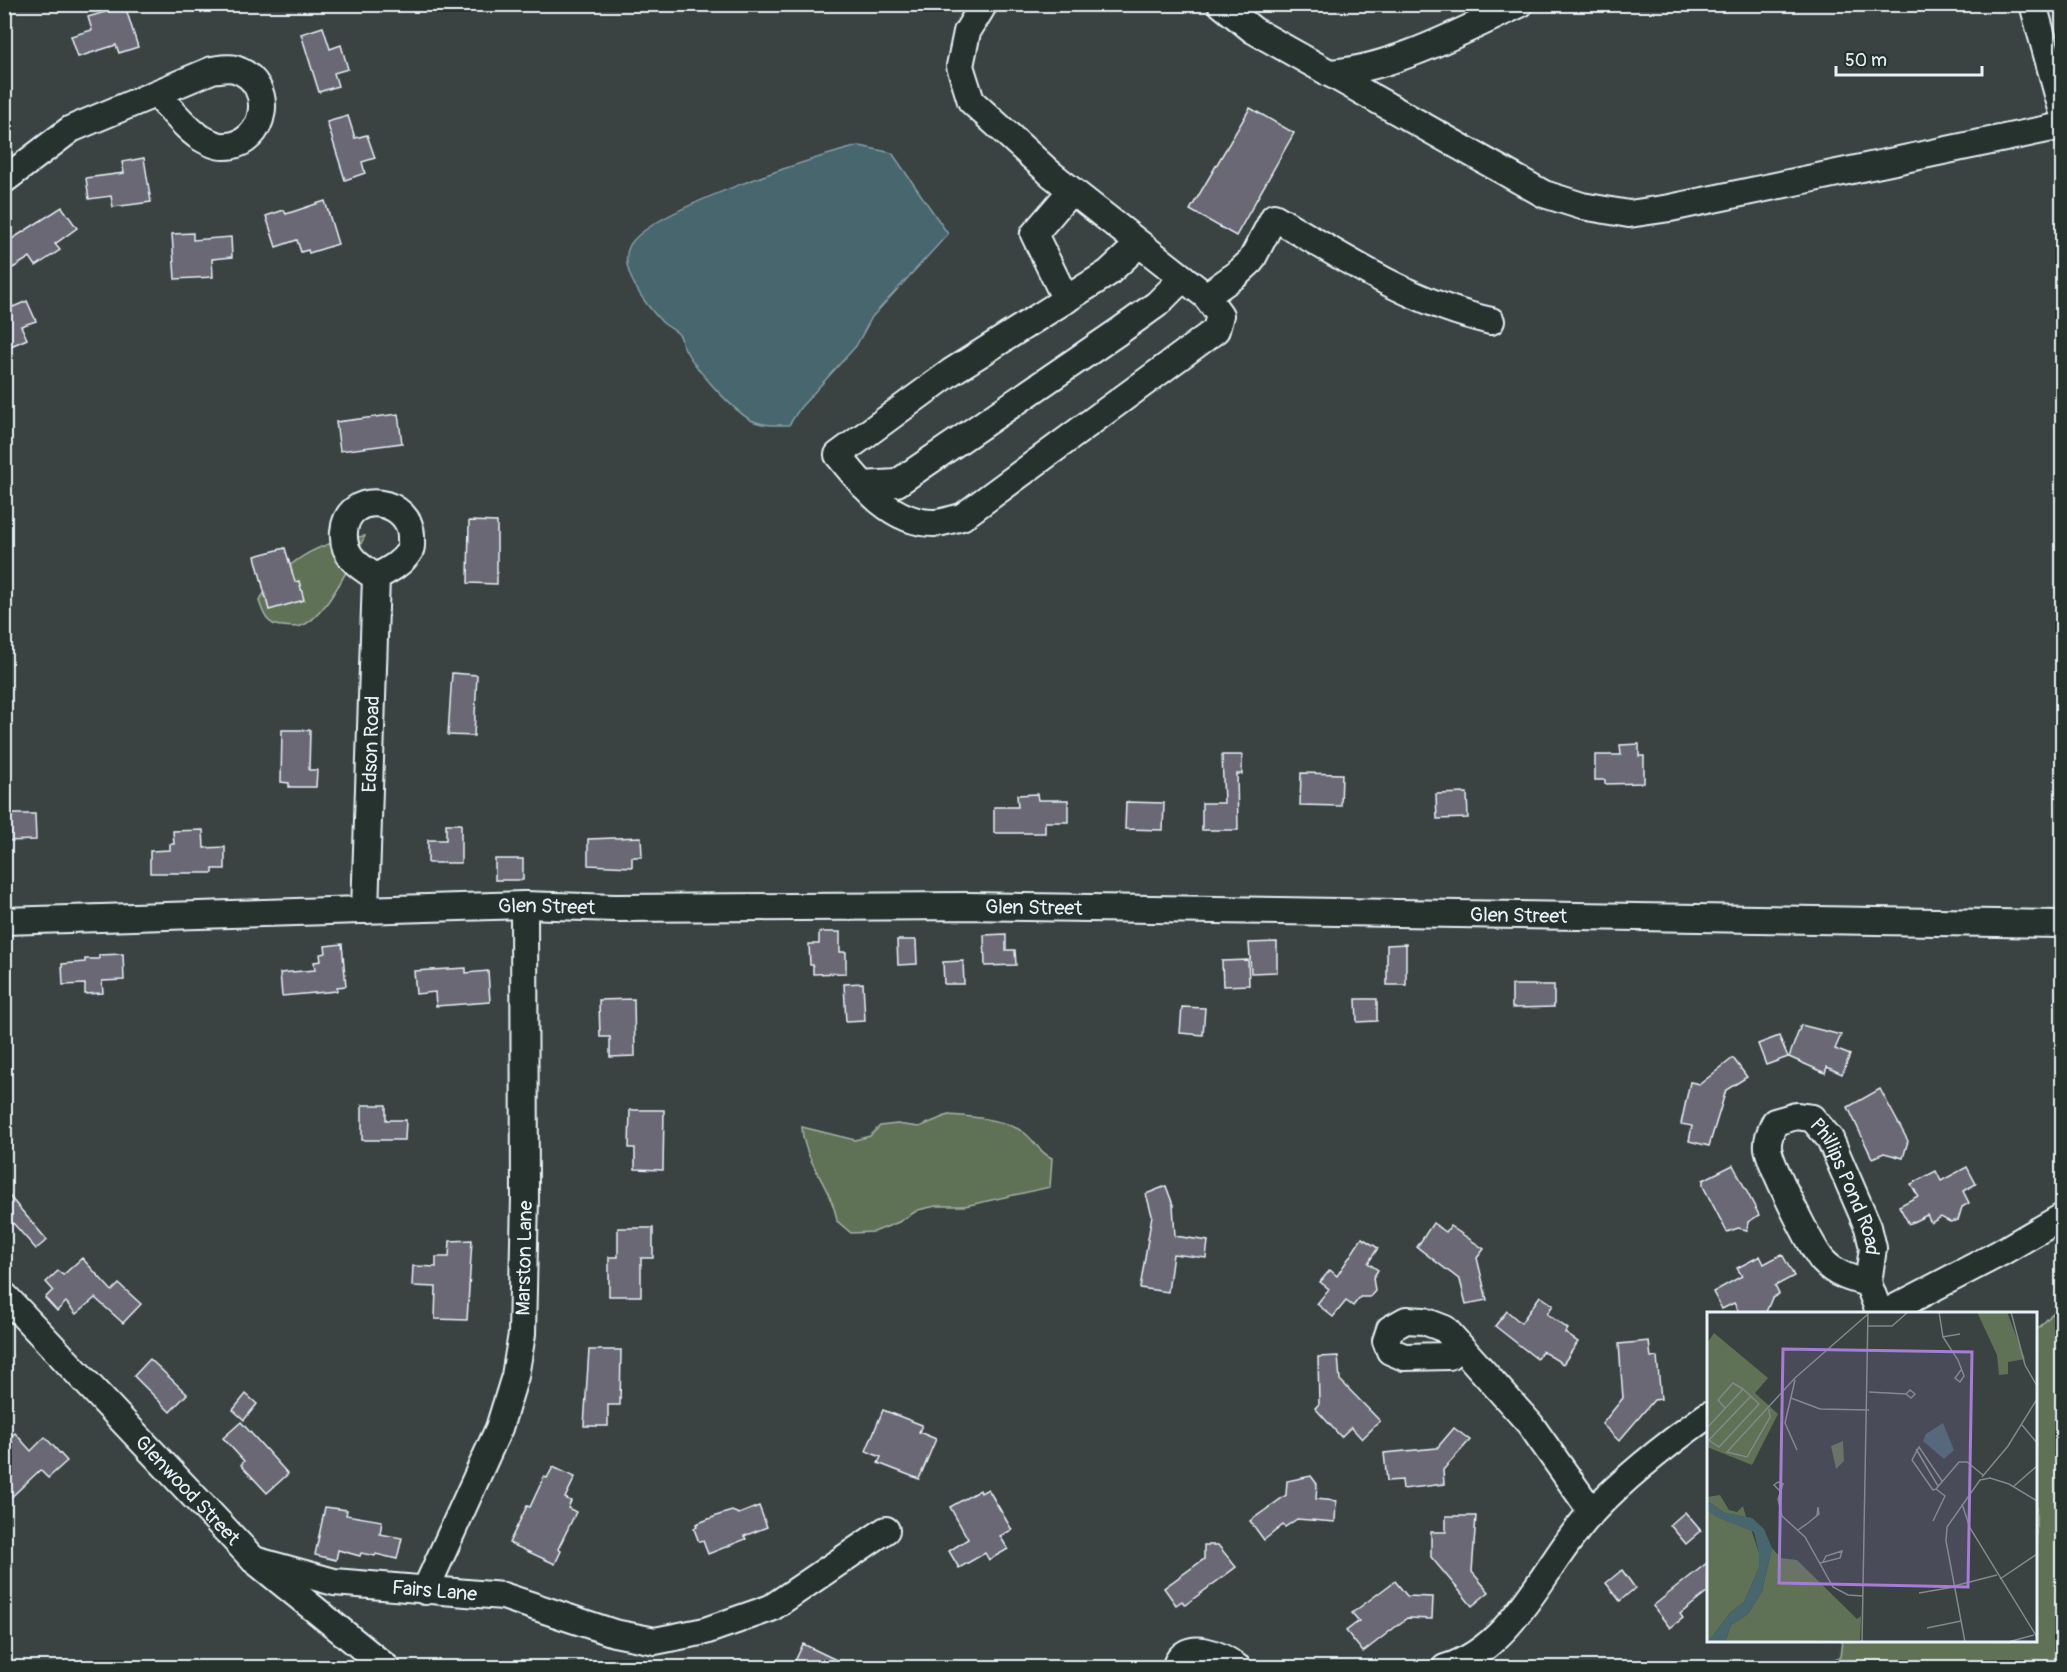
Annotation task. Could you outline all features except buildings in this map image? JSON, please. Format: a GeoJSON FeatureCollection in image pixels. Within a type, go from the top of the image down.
{"type":"FeatureCollection","features":[{"type":"Feature","properties":{"kind":"street"},"geometry":{"type":"LineString","coordinates":[[984,4],[967,32],[960,66],[971,100],[1071,191],[1206,296],[1220,315],[1216,330],[962,517],[934,523],[904,516],[878,501],[838,455],[951,372],[1108,273],[1138,245]]}},
{"type":"Feature","properties":{"kind":"street"},"geometry":{"type":"LineString","coordinates":[[1221,4],[1253,30],[1544,194],[1582,207],[1629,214],[2062,126]]}},
{"type":"Feature","properties":{"kind":"street"},"geometry":{"type":"LineString","coordinates":[[1329,73],[1349,72],[1416,50],[1520,4]]}},
{"type":"Feature","properties":{"kind":"street"},"geometry":{"type":"LineString","coordinates":[[2033,4],[2062,109]]}},
{"type":"Feature","properties":{"kind":"street"},"geometry":{"type":"LineString","coordinates":[[4,180],[71,129],[156,94]]}},
{"type":"Feature","properties":{"kind":"street"},"geometry":{"type":"LineString","coordinates":[[1066,300],[1034,234],[1071,191]]}},
{"type":"Feature","properties":{"kind":"street"},"geometry":{"type":"LineString","coordinates":[[1206,296],[1236,275],[1251,261],[1274,217],[1404,292],[1461,314],[1491,321]]}},
{"type":"Feature","properties":{"kind":"street"},"geometry":{"type":"LineString","coordinates":[[863,485],[897,483],[1118,332],[1157,304],[1183,278]]}},
{"type":"Feature","properties":{"kind":"street","name":"Edson Road"},"geometry":{"type":"LineString","coordinates":[[365,909],[376,577]]}},
{"type":"Feature","properties":{"kind":"street","name":"Glen Street"},"geometry":{"type":"LineString","coordinates":[[4,921],[524,905],[968,906],[2062,924]]}},
{"type":"Feature","properties":{"kind":"street","name":"Marston Lane"},"geometry":{"type":"LineString","coordinates":[[425,1591],[499,1428],[515,1376],[522,1334],[525,1197],[524,905]]}},
{"type":"Feature","properties":{"kind":"street","name":"Phillips Pond Road"},"geometry":{"type":"LineString","coordinates":[[1868,1283],[1838,1273],[1822,1260],[1774,1171],[1768,1150],[1768,1137],[1775,1122],[1796,1116],[1812,1118],[1830,1139],[1868,1227],[1873,1248],[1868,1283],[1881,1312]]}},
{"type":"Feature","properties":{"kind":"street","name":"Phillips Pond Road"},"geometry":{"type":"LineString","coordinates":[[1886,1312],[2000,1253],[2062,1217]]}},
{"type":"Feature","properties":{"kind":"street","name":"Glenwood Street"},"geometry":{"type":"LineString","coordinates":[[4,1294],[254,1560],[387,1668]]}},
{"type":"Feature","properties":{"kind":"street"},"geometry":{"type":"LineString","coordinates":[[1459,1346],[1530,1424],[1592,1512]]}},
{"type":"Feature","properties":{"kind":"street"},"geometry":{"type":"LineString","coordinates":[[1445,1668],[1475,1653],[1495,1636],[1530,1598],[1592,1512],[1656,1451],[1707,1416]]}},
{"type":"Feature","properties":{"kind":"street","name":"Fairs Lane"},"geometry":{"type":"LineString","coordinates":[[254,1560],[334,1582],[503,1596],[614,1633],[656,1641],[705,1631],[771,1608],[886,1530]]}},
{"type":"Feature","properties":{"kind":"street"},"geometry":{"type":"LineString","coordinates":[[1175,1668],[1189,1652],[1207,1650],[1238,1668]]}},
{"type":"Feature","properties":{"kind":"green space"},"geometry":{"type":"Polygon","coordinates":[[[365,536],[338,587],[311,621],[292,627],[273,624],[266,618],[259,601],[279,575],[291,565],[318,548],[365,536]]]}},
{"type":"Feature","properties":{"kind":"green space"},"geometry":{"type":"Polygon","coordinates":[[[948,1115],[1001,1122],[1020,1130],[1052,1158],[1050,1187],[965,1206],[936,1206],[918,1210],[899,1222],[874,1232],[851,1233],[837,1221],[830,1197],[807,1151],[802,1127],[855,1140],[870,1136],[880,1126],[897,1124],[919,1127],[948,1115]]]}},
{"type":"Feature","properties":{"kind":"green space"},"geometry":{"type":"Polygon","coordinates":[[[2062,1303],[2062,1667],[1816,1667],[1840,1657],[1842,1642],[2037,1642],[2037,1330],[2062,1303]]]}},
{"type":"Feature","properties":{"kind":"water"},"geometry":{"type":"Polygon","coordinates":[[[860,146],[892,153],[948,234],[872,317],[856,346],[800,408],[789,425],[758,423],[741,413],[712,385],[688,354],[680,336],[662,322],[649,307],[636,287],[627,266],[629,247],[642,233],[666,217],[698,202],[773,172],[860,146]]]}}]}
